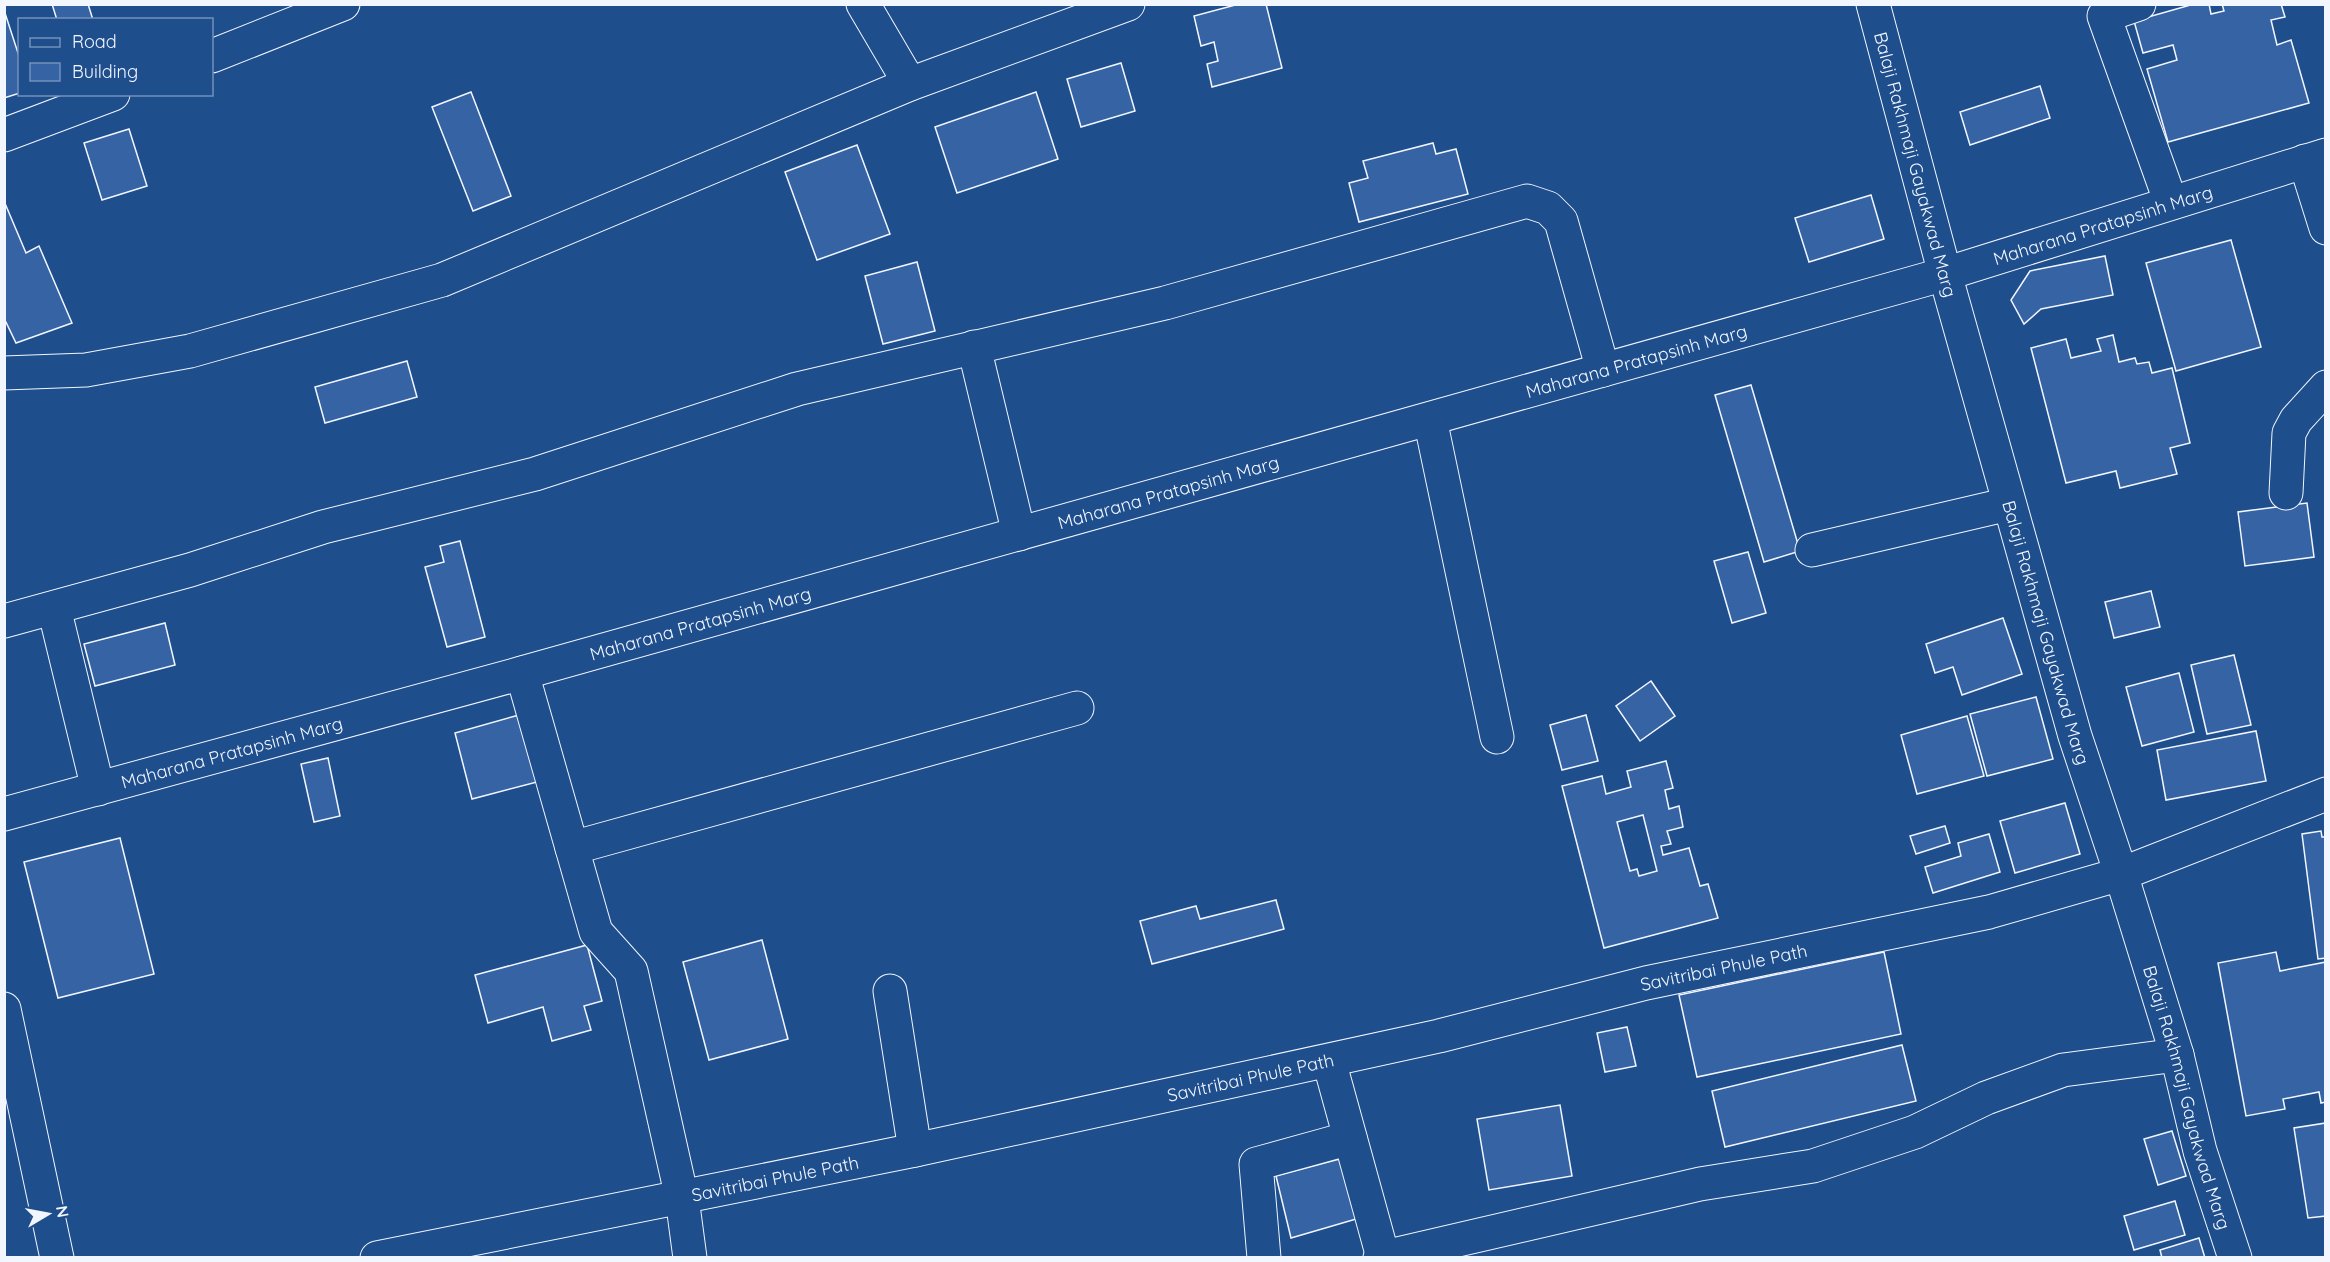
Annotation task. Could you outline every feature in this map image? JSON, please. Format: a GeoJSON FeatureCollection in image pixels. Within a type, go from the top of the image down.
{"type":"FeatureCollection","features":[{"type":"Feature","properties":{"kind":"street"},"geometry":{"type":"LineString","coordinates":[[213,56],[343,4]]}},
{"type":"Feature","properties":{"kind":"street"},"geometry":{"type":"LineString","coordinates":[[863,4],[910,84]]}},
{"type":"Feature","properties":{"kind":"street"},"geometry":{"type":"LineString","coordinates":[[4,373],[86,370],[190,351],[442,280],[910,84],[1128,4]]}},
{"type":"Feature","properties":{"kind":"street","name":"Balaji Rakhmaji Gayakwad Marg"},"geometry":{"type":"LineString","coordinates":[[1873,4],[1945,274],[2074,736],[2121,874],[2177,1054],[2200,1151],[2235,1257]]}},
{"type":"Feature","properties":{"kind":"street"},"geometry":{"type":"LineString","coordinates":[[2139,4],[2104,16],[2171,203]]}},
{"type":"Feature","properties":{"kind":"street"},"geometry":{"type":"LineString","coordinates":[[4,135],[108,96]]}},
{"type":"Feature","properties":{"kind":"street"},"geometry":{"type":"LineString","coordinates":[[2315,158],[2325,228]]}},
{"type":"Feature","properties":{"kind":"street","name":"Maharana Pratapsinh Marg"},"geometry":{"type":"LineString","coordinates":[[4,814],[522,673],[1945,274],[2315,158]]}},
{"type":"Feature","properties":{"kind":"street"},"geometry":{"type":"LineString","coordinates":[[4,621],[190,570],[323,527],[535,474],[797,389],[1165,303],[1527,201],[1548,208],[1561,221],[1603,370]]}},
{"type":"Feature","properties":{"kind":"street"},"geometry":{"type":"LineString","coordinates":[[974,347],[1019,534]]}},
{"type":"Feature","properties":{"kind":"street"},"geometry":{"type":"LineString","coordinates":[[2286,492],[2289,433],[2296,420],[2325,387]]}},
{"type":"Feature","properties":{"kind":"street"},"geometry":{"type":"LineString","coordinates":[[1430,419],[1497,737]]}},
{"type":"Feature","properties":{"kind":"street"},"geometry":{"type":"LineString","coordinates":[[1812,550],[2009,504]]}},
{"type":"Feature","properties":{"kind":"street"},"geometry":{"type":"LineString","coordinates":[[54,608],[98,789]]}},
{"type":"Feature","properties":{"kind":"street"},"geometry":{"type":"LineString","coordinates":[[522,673],[596,932],[631,971],[682,1198],[690,1257]]}},
{"type":"Feature","properties":{"kind":"street"},"geometry":{"type":"LineString","coordinates":[[572,848],[1077,708]]}},
{"type":"Feature","properties":{"kind":"street","name":"Savitribai Phule Path"},"geometry":{"type":"LineString","coordinates":[[377,1257],[915,1150],[1439,1036],[1646,983],[1989,912],[2121,874],[2325,794]]}},
{"type":"Feature","properties":{"kind":"street"},"geometry":{"type":"LineString","coordinates":[[890,991],[915,1150]]}},
{"type":"Feature","properties":{"kind":"street"},"geometry":{"type":"LineString","coordinates":[[4,1009],[57,1257]]}},
{"type":"Feature","properties":{"kind":"street"},"geometry":{"type":"LineString","coordinates":[[1329,1061],[1382,1257],[1700,1184],[1813,1166],[1915,1132],[1986,1098],[2064,1070],[2177,1054]]}},
{"type":"Feature","properties":{"kind":"street"},"geometry":{"type":"LineString","coordinates":[[1264,1257],[1256,1164],[1350,1138]]}},
{"type":"Feature","properties":{"kind":"building"},"geometry":{"type":"Polygon","coordinates":[[[52,4],[88,4],[92,18],[56,18],[52,4]]]}},
{"type":"Feature","properties":{"kind":"building"},"geometry":{"type":"Polygon","coordinates":[[[1239,4],[1266,4],[1282,68],[1212,87],[1207,64],[1218,61],[1214,42],[1201,46],[1194,16],[1239,4]]]}},
{"type":"Feature","properties":{"kind":"building"},"geometry":{"type":"Polygon","coordinates":[[[2194,4],[2209,4],[2211,14],[2224,11],[2222,4],[2281,4],[2285,17],[2271,20],[2277,45],[2291,40],[2309,103],[2168,142],[2147,69],[2177,60],[2173,45],[2143,53],[2134,21],[2194,4]]]}},
{"type":"Feature","properties":{"kind":"building"},"geometry":{"type":"Polygon","coordinates":[[[4,10],[18,53],[18,94],[4,98],[4,10]]]}},
{"type":"Feature","properties":{"kind":"building"},"geometry":{"type":"Polygon","coordinates":[[[1121,63],[1135,111],[1081,127],[1067,79],[1121,63]]]}},
{"type":"Feature","properties":{"kind":"building"},"geometry":{"type":"Polygon","coordinates":[[[2040,86],[2050,118],[1970,145],[1960,112],[2040,86]]]}},
{"type":"Feature","properties":{"kind":"building"},"geometry":{"type":"Polygon","coordinates":[[[471,92],[511,196],[473,211],[432,107],[471,92]]]}},
{"type":"Feature","properties":{"kind":"building"},"geometry":{"type":"Polygon","coordinates":[[[1036,92],[1058,159],[957,193],[935,127],[1036,92]]]}},
{"type":"Feature","properties":{"kind":"building"},"geometry":{"type":"Polygon","coordinates":[[[129,129],[147,186],[102,200],[84,143],[129,129]]]}},
{"type":"Feature","properties":{"kind":"building"},"geometry":{"type":"Polygon","coordinates":[[[1433,143],[1436,154],[1456,149],[1468,194],[1359,222],[1349,183],[1368,178],[1363,161],[1433,143]]]}},
{"type":"Feature","properties":{"kind":"building"},"geometry":{"type":"Polygon","coordinates":[[[857,145],[890,234],[817,260],[785,172],[857,145]]]}},
{"type":"Feature","properties":{"kind":"building"},"geometry":{"type":"Polygon","coordinates":[[[1871,195],[1884,239],[1809,262],[1795,218],[1871,195]]]}},
{"type":"Feature","properties":{"kind":"building"},"geometry":{"type":"Polygon","coordinates":[[[4,201],[26,253],[39,246],[72,323],[16,343],[4,318],[4,201]]]}},
{"type":"Feature","properties":{"kind":"building"},"geometry":{"type":"Polygon","coordinates":[[[2231,240],[2261,347],[2176,371],[2146,263],[2231,240]]]}},
{"type":"Feature","properties":{"kind":"building"},"geometry":{"type":"Polygon","coordinates":[[[2105,256],[2113,295],[2041,309],[2024,324],[2011,300],[2030,271],[2105,256]]]}},
{"type":"Feature","properties":{"kind":"building"},"geometry":{"type":"Polygon","coordinates":[[[917,262],[935,331],[883,344],[865,276],[917,262]]]}},
{"type":"Feature","properties":{"kind":"building"},"geometry":{"type":"Polygon","coordinates":[[[2113,335],[2119,362],[2135,358],[2137,364],[2149,362],[2152,373],[2172,368],[2190,443],[2170,448],[2177,474],[2120,488],[2116,471],[2066,483],[2031,348],[2066,339],[2071,358],[2101,351],[2097,339],[2113,335]]]}},
{"type":"Feature","properties":{"kind":"building"},"geometry":{"type":"Polygon","coordinates":[[[407,361],[417,397],[325,423],[315,387],[407,361]]]}},
{"type":"Feature","properties":{"kind":"building"},"geometry":{"type":"Polygon","coordinates":[[[1751,385],[1800,551],[1764,562],[1715,395],[1751,385]]]}},
{"type":"Feature","properties":{"kind":"building"},"geometry":{"type":"Polygon","coordinates":[[[2307,503],[2314,557],[2245,566],[2238,512],[2307,503]]]}},
{"type":"Feature","properties":{"kind":"building"},"geometry":{"type":"Polygon","coordinates":[[[460,541],[485,637],[447,647],[425,567],[444,562],[440,546],[460,541]]]}},
{"type":"Feature","properties":{"kind":"building"},"geometry":{"type":"Polygon","coordinates":[[[1748,552],[1766,613],[1732,623],[1714,561],[1748,552]]]}},
{"type":"Feature","properties":{"kind":"building"},"geometry":{"type":"Polygon","coordinates":[[[2151,591],[2160,627],[2114,638],[2105,602],[2151,591]]]}},
{"type":"Feature","properties":{"kind":"building"},"geometry":{"type":"Polygon","coordinates":[[[2003,618],[2022,674],[1962,695],[1953,667],[1935,673],[1926,644],[2003,618]]]}},
{"type":"Feature","properties":{"kind":"building"},"geometry":{"type":"Polygon","coordinates":[[[165,623],[175,665],[95,686],[84,644],[165,623]]]}},
{"type":"Feature","properties":{"kind":"building"},"geometry":{"type":"Polygon","coordinates":[[[2234,655],[2251,725],[2207,734],[2191,665],[2234,655]]]}},
{"type":"Feature","properties":{"kind":"building"},"geometry":{"type":"Polygon","coordinates":[[[2179,673],[2194,732],[2142,746],[2126,687],[2179,673]]]}},
{"type":"Feature","properties":{"kind":"building"},"geometry":{"type":"Polygon","coordinates":[[[1651,681],[1675,716],[1640,741],[1616,706],[1651,681]]]}},
{"type":"Feature","properties":{"kind":"building"},"geometry":{"type":"Polygon","coordinates":[[[2036,697],[2053,759],[1987,776],[1970,714],[2036,697]]]}},
{"type":"Feature","properties":{"kind":"building"},"geometry":{"type":"Polygon","coordinates":[[[519,715],[537,782],[472,799],[455,733],[519,715]]]}},
{"type":"Feature","properties":{"kind":"building"},"geometry":{"type":"Polygon","coordinates":[[[1586,715],[1598,761],[1562,770],[1550,725],[1586,715]]]}},
{"type":"Feature","properties":{"kind":"building"},"geometry":{"type":"Polygon","coordinates":[[[1967,716],[1984,776],[1917,794],[1901,735],[1967,716]]]}},
{"type":"Feature","properties":{"kind":"building"},"geometry":{"type":"Polygon","coordinates":[[[2256,731],[2266,781],[2166,800],[2157,750],[2256,731]]]}},
{"type":"Feature","properties":{"kind":"building"},"geometry":{"type":"Polygon","coordinates":[[[328,758],[340,816],[314,822],[301,764],[328,758]]]}},
{"type":"Feature","properties":{"kind":"building"},"geometry":{"type":"Polygon","coordinates":[[[1666,761],[1673,788],[1665,790],[1669,809],[1679,806],[1683,827],[1667,831],[1671,844],[1661,846],[1663,855],[1689,848],[1700,886],[1708,884],[1718,918],[1604,948],[1562,786],[1602,776],[1606,794],[1631,787],[1627,771],[1666,761]],[[1643,815],[1617,822],[1630,871],[1637,869],[1639,876],[1657,871],[1643,815]]]}},
{"type":"Feature","properties":{"kind":"building"},"geometry":{"type":"Polygon","coordinates":[[[2065,803],[2080,854],[2015,873],[2000,821],[2065,803]]]}},
{"type":"Feature","properties":{"kind":"building"},"geometry":{"type":"Polygon","coordinates":[[[1945,826],[1950,843],[1916,854],[1910,836],[1945,826]]]}},
{"type":"Feature","properties":{"kind":"building"},"geometry":{"type":"Polygon","coordinates":[[[2321,831],[2322,837],[2326,837],[2326,958],[2318,959],[2302,834],[2321,831]]]}},
{"type":"Feature","properties":{"kind":"building"},"geometry":{"type":"Polygon","coordinates":[[[1989,834],[2000,872],[1933,893],[1925,867],[1961,856],[1958,843],[1989,834]]]}},
{"type":"Feature","properties":{"kind":"building"},"geometry":{"type":"Polygon","coordinates":[[[120,838],[154,974],[58,998],[24,862],[120,838]]]}},
{"type":"Feature","properties":{"kind":"building"},"geometry":{"type":"Polygon","coordinates":[[[1276,900],[1284,929],[1152,964],[1140,921],[1196,906],[1200,919],[1276,900]]]}},
{"type":"Feature","properties":{"kind":"building"},"geometry":{"type":"Polygon","coordinates":[[[762,940],[788,1039],[709,1060],[683,962],[762,940]]]}},
{"type":"Feature","properties":{"kind":"building"},"geometry":{"type":"Polygon","coordinates":[[[587,945],[602,1001],[584,1006],[591,1030],[552,1041],[543,1007],[488,1023],[475,975],[587,945]]]}},
{"type":"Feature","properties":{"kind":"building"},"geometry":{"type":"Polygon","coordinates":[[[1884,952],[1901,1034],[1697,1077],[1679,995],[1884,952]]]}},
{"type":"Feature","properties":{"kind":"building"},"geometry":{"type":"Polygon","coordinates":[[[2276,952],[2280,971],[2326,962],[2326,1102],[2321,1103],[2319,1092],[2283,1099],[2285,1109],[2246,1116],[2218,963],[2276,952]]]}},
{"type":"Feature","properties":{"kind":"building"},"geometry":{"type":"Polygon","coordinates":[[[1627,1027],[1636,1066],[1605,1072],[1597,1033],[1627,1027]]]}},
{"type":"Feature","properties":{"kind":"building"},"geometry":{"type":"Polygon","coordinates":[[[1902,1045],[1916,1101],[1725,1147],[1712,1091],[1902,1045]]]}},
{"type":"Feature","properties":{"kind":"building"},"geometry":{"type":"Polygon","coordinates":[[[1560,1105],[1572,1176],[1489,1190],[1477,1119],[1560,1105]]]}},
{"type":"Feature","properties":{"kind":"building"},"geometry":{"type":"Polygon","coordinates":[[[2326,1123],[2326,1216],[2308,1218],[2294,1128],[2326,1123]]]}},
{"type":"Feature","properties":{"kind":"building"},"geometry":{"type":"Polygon","coordinates":[[[2172,1131],[2186,1176],[2158,1185],[2144,1139],[2172,1131]]]}},
{"type":"Feature","properties":{"kind":"building"},"geometry":{"type":"Polygon","coordinates":[[[1347,1157],[1363,1217],[1291,1238],[1276,1176],[1347,1157]]]}},
{"type":"Feature","properties":{"kind":"building"},"geometry":{"type":"Polygon","coordinates":[[[2175,1201],[2185,1235],[2134,1250],[2124,1216],[2175,1201]]]}},
{"type":"Feature","properties":{"kind":"building"},"geometry":{"type":"Polygon","coordinates":[[[2199,1238],[2205,1258],[2162,1258],[2160,1250],[2199,1238]]]}}]}
